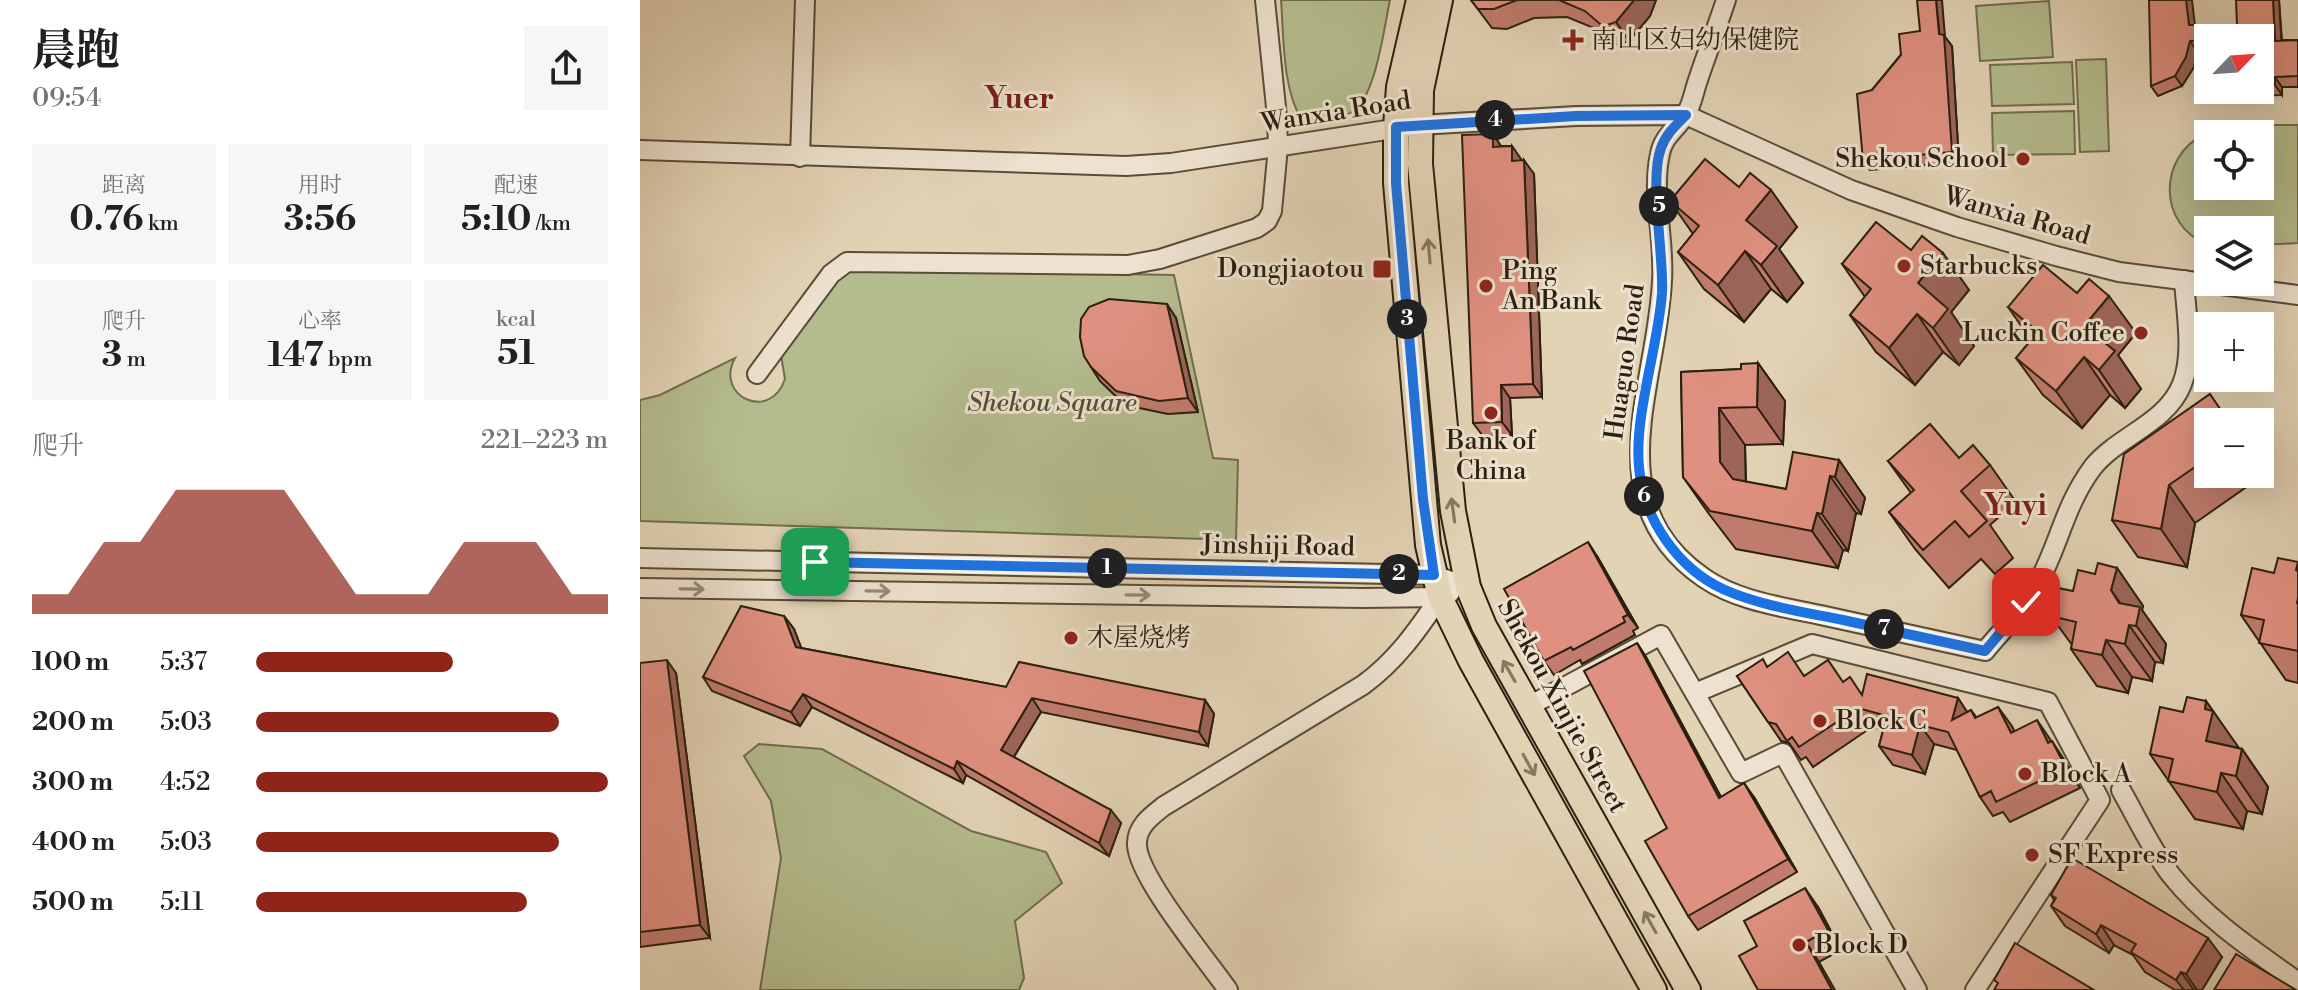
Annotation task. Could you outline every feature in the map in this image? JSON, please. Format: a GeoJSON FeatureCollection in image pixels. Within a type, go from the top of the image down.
{"type":"FeatureCollection","features":[{"type":"Feature","properties":{"kind":"main road","name":"Shekou Xinjie Street"},"geometry":{"type":"LineString","coordinates":[[1419,0],[1399,87],[1407,126],[1451,496],[1468,587],[1484,626],[1688,990]]}},
{"type":"Feature","properties":{"kind":"main road","name":"Shekou Xinjie Street"},"geometry":{"type":"LineString","coordinates":[[1440,0],[1423,75],[1395,164],[1423,499],[1437,586],[1471,661],[1654,990]]}},
{"type":"Feature","properties":{"kind":"street"},"geometry":{"type":"LineString","coordinates":[[800,157],[805,0]]}},
{"type":"Feature","properties":{"kind":"street"},"geometry":{"type":"LineString","coordinates":[[757,374],[831,274],[847,262],[1128,265],[1245,234],[1267,221],[1272,211],[1278,147],[1265,0]]}},
{"type":"Feature","properties":{"kind":"street","name":"Huaguo Road"},"geometry":{"type":"LineString","coordinates":[[1726,0],[1686,115],[1667,134],[1660,150],[1657,168],[1662,296],[1639,447],[1642,486],[1659,530],[1687,565],[1725,590],[1771,604],[1985,651],[2038,584],[2065,513],[2096,464],[2177,396],[2188,360],[2184,280]]}},
{"type":"Feature","properties":{"kind":"street","name":"Wanxia Road"},"geometry":{"type":"LineString","coordinates":[[640,150],[1126,166],[1171,163],[1407,126],[1576,116],[1686,115],[1851,190],[1957,227],[2119,272],[2298,295]]}},
{"type":"Feature","properties":{"kind":"street","name":"Jinshiji Road"},"geometry":{"type":"LineString","coordinates":[[640,558],[1468,587]]}},
{"type":"Feature","properties":{"kind":"street"},"geometry":{"type":"LineString","coordinates":[[737,560],[723,569],[723,578],[744,590]]}},
{"type":"Feature","properties":{"kind":"street"},"geometry":{"type":"LineString","coordinates":[[1228,990],[1149,879],[1137,844],[1140,829],[1150,816],[1164,806],[1386,668],[1404,649],[1437,586]]}},
{"type":"Feature","properties":{"kind":"street","name":"Jinshiji Road"},"geometry":{"type":"LineString","coordinates":[[640,588],[1437,586]]}},
{"type":"Feature","properties":{"kind":"street"},"geometry":{"type":"LineString","coordinates":[[1529,706],[1661,635],[1741,773],[1783,753],[1917,990]]}},
{"type":"Feature","properties":{"kind":"street"},"geometry":{"type":"LineString","coordinates":[[1695,693],[1812,644],[2048,702],[2100,800],[1975,990]]}},
{"type":"Feature","properties":{"kind":"street"},"geometry":{"type":"LineString","coordinates":[[2121,790],[2157,853],[2187,893],[2229,932],[2298,982]]}},
{"type":"Feature","properties":{"kind":"green space"},"geometry":{"type":"Polygon","coordinates":[[[1281,0],[1390,0],[1373,78],[1360,104],[1352,112],[1334,118],[1302,121],[1287,78],[1281,0]]]}},
{"type":"Feature","properties":{"kind":"green space"},"geometry":{"type":"Polygon","coordinates":[[[2049,1],[2053,57],[1980,61],[1976,6],[2049,1]]]}},
{"type":"Feature","properties":{"kind":"green space"},"geometry":{"type":"Polygon","coordinates":[[[2106,59],[2109,151],[2080,152],[2076,60],[2106,59]]]}},
{"type":"Feature","properties":{"kind":"green space"},"geometry":{"type":"Polygon","coordinates":[[[2072,62],[2074,104],[1992,106],[1990,65],[2072,62]]]}},
{"type":"Feature","properties":{"kind":"green space"},"geometry":{"type":"Polygon","coordinates":[[[2074,111],[2075,154],[1993,155],[1992,113],[2074,111]]]}},
{"type":"Feature","properties":{"kind":"green space"},"geometry":{"type":"Polygon","coordinates":[[[2274,125],[2298,125],[2298,243],[2274,244],[2274,216],[2194,216],[2194,237],[2191,235],[2179,222],[2172,207],[2170,190],[2178,158],[2194,141],[2194,200],[2274,200],[2274,125]]]}},
{"type":"Feature","properties":{"kind":"green space","name":"Shekou Square"},"geometry":{"type":"Polygon","coordinates":[[[851,269],[1174,275],[1213,458],[1238,460],[1236,540],[640,521],[640,400],[660,395],[735,358],[732,384],[738,393],[757,402],[768,400],[778,392],[785,379],[781,355],[810,319],[838,275],[851,269]]]}},
{"type":"Feature","properties":{"kind":"green space"},"geometry":{"type":"Polygon","coordinates":[[[759,744],[822,749],[971,831],[1046,852],[1062,883],[1015,921],[1024,978],[1019,990],[760,990],[781,858],[771,801],[744,756],[759,744]]]}},
{"type":"Feature","properties":{"kind":"building"},"geometry":{"type":"Polygon","coordinates":[[[1471,0],[1517,0],[1494,9],[1478,9],[1471,0]]]}},
{"type":"Feature","properties":{"kind":"building"},"geometry":{"type":"Polygon","coordinates":[[[1559,0],[1634,0],[1616,22],[1604,26],[1585,11],[1559,0]]]}},
{"type":"Feature","properties":{"kind":"building"},"geometry":{"type":"Polygon","coordinates":[[[1917,0],[1936,0],[1939,34],[1944,35],[1952,152],[1863,160],[1857,94],[1872,90],[1901,55],[1899,34],[1920,31],[1917,0]]]}},
{"type":"Feature","properties":{"kind":"building"},"geometry":{"type":"Polygon","coordinates":[[[2149,0],[2186,0],[2189,25],[2194,25],[2194,41],[2190,41],[2186,57],[2175,76],[2151,86],[2149,0]]]}},
{"type":"Feature","properties":{"kind":"building"},"geometry":{"type":"Polygon","coordinates":[[[2236,0],[2273,0],[2275,41],[2298,40],[2298,76],[2275,77],[2275,85],[2274,24],[2237,24],[2236,0]]]}},
{"type":"Feature","properties":{"kind":"building"},"geometry":{"type":"Polygon","coordinates":[[[1493,134],[1493,147],[1512,146],[1512,161],[1524,160],[1533,384],[1501,385],[1502,422],[1473,423],[1462,135],[1493,134]]]}},
{"type":"Feature","properties":{"kind":"building"},"geometry":{"type":"Polygon","coordinates":[[[1705,159],[1739,187],[1750,173],[1771,190],[1746,220],[1777,246],[1761,265],[1745,251],[1718,285],[1678,252],[1699,226],[1670,201],[1705,159]]]}},
{"type":"Feature","properties":{"kind":"building"},"geometry":{"type":"Polygon","coordinates":[[[1876,222],[1911,250],[1922,236],[1943,253],[1918,283],[1948,309],[1933,328],[1917,314],[1889,348],[1850,315],[1871,289],[1842,264],[1876,222]]]}},
{"type":"Feature","properties":{"kind":"building"},"geometry":{"type":"Polygon","coordinates":[[[2043,265],[2077,293],[2089,279],[2109,296],[2084,326],[2115,351],[2099,370],[2084,357],[2056,391],[2016,358],[2038,332],[2008,307],[2043,265]]]}},
{"type":"Feature","properties":{"kind":"building"},"geometry":{"type":"Polygon","coordinates":[[[1109,299],[1167,304],[1188,398],[1159,401],[1116,391],[1091,367],[1084,356],[1080,337],[1081,319],[1089,307],[1109,299]]]}},
{"type":"Feature","properties":{"kind":"building"},"geometry":{"type":"Polygon","coordinates":[[[1758,363],[1757,407],[1719,408],[1720,462],[1733,479],[1786,489],[1793,452],[1839,460],[1835,477],[1830,476],[1822,514],[1817,513],[1812,531],[1710,511],[1683,477],[1681,372],[1741,369],[1741,364],[1758,363]]]}},
{"type":"Feature","properties":{"kind":"building"},"geometry":{"type":"Polygon","coordinates":[[[2210,394],[2220,408],[2194,408],[2194,468],[2169,485],[2161,529],[2112,520],[2124,454],[2210,394]]]}},
{"type":"Feature","properties":{"kind":"building"},"geometry":{"type":"Polygon","coordinates":[[[1930,424],[1959,458],[1973,445],[1990,465],[1961,491],[1987,521],[1969,537],[1955,521],[1923,550],[1889,512],[1914,490],[1888,461],[1930,424]]]}},
{"type":"Feature","properties":{"kind":"building"},"geometry":{"type":"Polygon","coordinates":[[[1588,542],[1628,615],[1623,617],[1625,622],[1573,650],[1571,647],[1544,661],[1504,589],[1588,542]]]}},
{"type":"Feature","properties":{"kind":"building"},"geometry":{"type":"Polygon","coordinates":[[[2278,558],[2298,562],[2298,651],[2259,643],[2264,620],[2241,615],[2252,568],[2274,573],[2278,558]]]}},
{"type":"Feature","properties":{"kind":"building"},"geometry":{"type":"Polygon","coordinates":[[[2098,563],[2117,568],[2111,590],[2119,603],[2140,607],[2136,626],[2129,625],[2125,644],[2106,640],[2102,655],[2071,649],[2076,622],[2051,616],[2058,588],[2073,591],[2078,570],[2095,574],[2098,563]]]}},
{"type":"Feature","properties":{"kind":"building"},"geometry":{"type":"Polygon","coordinates":[[[741,606],[784,616],[796,647],[1006,687],[1019,662],[1205,700],[1199,732],[1032,698],[1001,750],[1111,810],[1099,843],[957,761],[954,769],[803,694],[791,712],[703,677],[741,606]]]}},
{"type":"Feature","properties":{"kind":"building"},"geometry":{"type":"Polygon","coordinates":[[[1637,643],[1719,798],[1744,783],[1788,859],[1688,916],[1645,841],[1667,828],[1584,671],[1637,643]]]}},
{"type":"Feature","properties":{"kind":"building"},"geometry":{"type":"Polygon","coordinates":[[[1788,652],[1804,676],[1828,660],[1843,682],[1850,677],[1862,695],[1867,674],[1958,698],[1952,720],[1971,710],[1975,718],[1998,707],[2011,733],[2037,720],[2048,743],[2052,741],[2066,768],[1996,802],[1991,791],[1980,797],[1948,732],[1920,725],[1912,755],[1879,746],[1887,716],[1858,708],[1799,747],[1792,737],[1787,741],[1776,724],[1768,722],[1737,676],[1763,659],[1767,667],[1788,652]]]}},
{"type":"Feature","properties":{"kind":"building"},"geometry":{"type":"Polygon","coordinates":[[[667,660],[700,925],[640,932],[640,663],[667,660]]]}},
{"type":"Feature","properties":{"kind":"building"},"geometry":{"type":"Polygon","coordinates":[[[2187,697],[2206,701],[2205,709],[2213,711],[2206,741],[2242,749],[2236,776],[2221,773],[2217,792],[2168,781],[2173,759],[2150,754],[2160,707],[2183,712],[2187,697]]]}},
{"type":"Feature","properties":{"kind":"building"},"geometry":{"type":"Polygon","coordinates":[[[2072,858],[2208,938],[2186,974],[2181,972],[2176,980],[2131,952],[2136,944],[2101,925],[2096,934],[2051,906],[2056,898],[2051,895],[2072,858]]]}},
{"type":"Feature","properties":{"kind":"building","name":"Block D"},"geometry":{"type":"Polygon","coordinates":[[[1805,888],[1828,930],[1806,942],[1832,990],[1758,990],[1739,956],[1757,946],[1744,921],[1805,888]]]}},
{"type":"Feature","properties":{"kind":"building"},"geometry":{"type":"Polygon","coordinates":[[[2015,943],[2094,990],[1994,990],[1998,983],[1994,980],[2015,943]]]}},
{"type":"Feature","properties":{"kind":"building"},"geometry":{"type":"Polygon","coordinates":[[[2236,954],[2296,990],[2214,990],[2236,954]]]}},
{"type":"Feature","properties":{"kind":"place","name":"南山区妇幼保健院"},"geometry":{"type":"Point","coordinates":[1573,40]}},
{"type":"Feature","properties":{"kind":"place","name":"Shekou School"},"geometry":{"type":"Point","coordinates":[2023,159]}},
{"type":"Feature","properties":{"kind":"place","name":"Starbucks"},"geometry":{"type":"Point","coordinates":[1904,266]}},
{"type":"Feature","properties":{"kind":"place","name":"Dongjiaotou"},"geometry":{"type":"Point","coordinates":[1382,269]}},
{"type":"Feature","properties":{"kind":"place","name":"Ping An Bank"},"geometry":{"type":"Point","coordinates":[1486,286]}},
{"type":"Feature","properties":{"kind":"place","name":"Luckin Coffee"},"geometry":{"type":"Point","coordinates":[2141,333]}},
{"type":"Feature","properties":{"kind":"place","name":"Bank of China"},"geometry":{"type":"Point","coordinates":[1491,413]}},
{"type":"Feature","properties":{"kind":"place","name":"木屋烧烤"},"geometry":{"type":"Point","coordinates":[1071,638]}},
{"type":"Feature","properties":{"kind":"place","name":"Block C"},"geometry":{"type":"Point","coordinates":[1820,721]}},
{"type":"Feature","properties":{"kind":"place","name":"Block A"},"geometry":{"type":"Point","coordinates":[2025,774]}},
{"type":"Feature","properties":{"kind":"place","name":"SF Express"},"geometry":{"type":"Point","coordinates":[2032,855]}},
{"type":"Feature","properties":{"kind":"place","name":"Block D"},"geometry":{"type":"Point","coordinates":[1799,945]}},
{"type":"Feature","properties":{"kind":"district","name":"Yuer"},"geometry":{"type":"Point","coordinates":[1019,99]}},
{"type":"Feature","properties":{"kind":"district","name":"Yuyi"},"geometry":{"type":"Point","coordinates":[2015,506]}},
{"type":"Feature","properties":{"kind":"route"},"geometry":{"type":"LineString","coordinates":[[815,562],[1434,575],[1423,499],[1396,183],[1396,127],[1576,116],[1686,115],[1667,134],[1657,168],[1662,296],[1641,425],[1638,466],[1648,508],[1671,548],[1704,578],[1745,597],[1985,651],[2026,602]]}}]}
